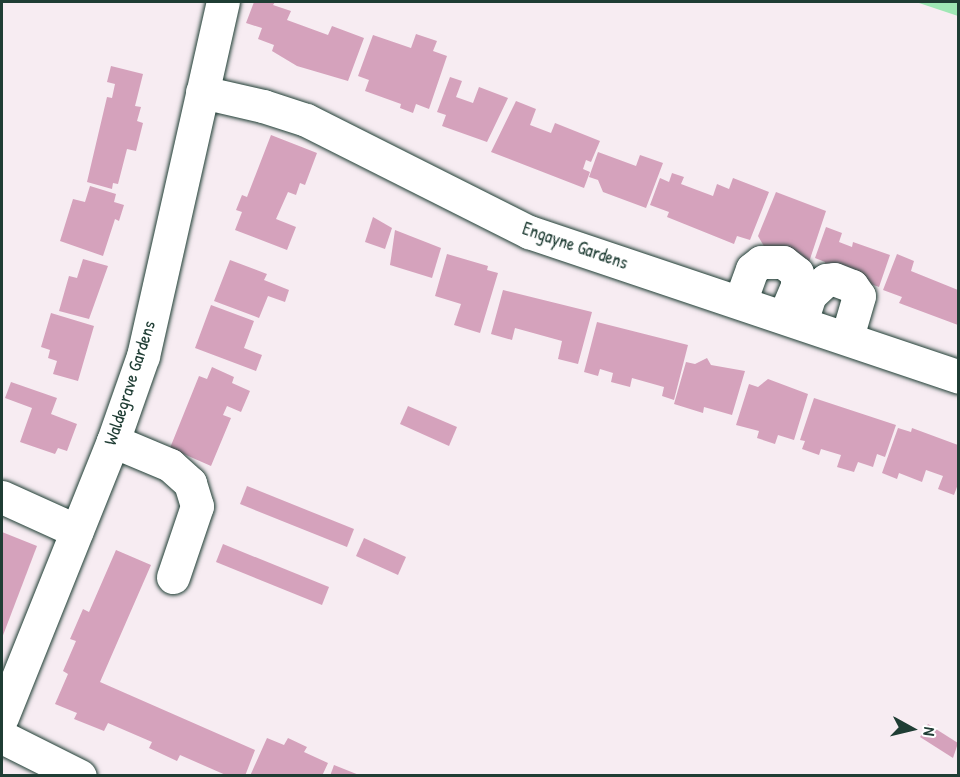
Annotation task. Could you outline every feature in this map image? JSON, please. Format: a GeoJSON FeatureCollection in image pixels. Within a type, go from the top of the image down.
{"type":"FeatureCollection","features":[{"type":"Feature","properties":{"kind":"street","name":"Waldegrave Gardens"},"geometry":{"type":"LineString","coordinates":[[2,717],[113,441],[142,356],[223,2]]}},
{"type":"Feature","properties":{"kind":"street","name":"Engayne Gardens"},"geometry":{"type":"LineString","coordinates":[[202,92],[263,106],[306,120],[529,232],[958,376]]}},
{"type":"Feature","properties":{"kind":"street"},"geometry":{"type":"LineString","coordinates":[[740,302],[752,269],[761,262],[783,262],[797,273],[792,319]]}},
{"type":"Feature","properties":{"kind":"street"},"geometry":{"type":"LineString","coordinates":[[792,319],[826,280],[834,279],[852,285],[859,297],[847,337]]}},
{"type":"Feature","properties":{"kind":"street"},"geometry":{"type":"LineString","coordinates":[[113,441],[170,465],[190,483],[197,506],[173,577]]}},
{"type":"Feature","properties":{"kind":"street"},"geometry":{"type":"LineString","coordinates":[[2,497],[77,531]]}},
{"type":"Feature","properties":{"kind":"street"},"geometry":{"type":"LineString","coordinates":[[2,737],[81,776]]}},
{"type":"Feature","properties":{"kind":"green space"},"geometry":{"type":"Polygon","coordinates":[[[916,2],[958,2],[958,16],[916,2]]]}},
{"type":"Feature","properties":{"kind":"building"},"geometry":{"type":"Polygon","coordinates":[[[254,2],[275,2],[273,5],[291,11],[287,20],[328,35],[332,26],[364,38],[348,81],[297,66],[272,51],[274,45],[258,39],[262,28],[246,23],[254,2]]]}},
{"type":"Feature","properties":{"kind":"building"},"geometry":{"type":"Polygon","coordinates":[[[416,34],[437,41],[433,51],[447,56],[429,109],[416,104],[413,113],[400,108],[401,104],[365,91],[369,80],[358,76],[373,35],[411,48],[416,34]]]}},
{"type":"Feature","properties":{"kind":"building"},"geometry":{"type":"Polygon","coordinates":[[[111,66],[143,74],[135,106],[141,107],[137,121],[143,123],[136,151],[127,149],[118,184],[113,183],[112,189],[87,182],[107,97],[112,98],[115,84],[107,82],[111,66]]]}},
{"type":"Feature","properties":{"kind":"building"},"geometry":{"type":"Polygon","coordinates":[[[450,77],[462,81],[456,97],[473,103],[479,87],[508,98],[487,142],[442,126],[446,115],[437,112],[450,77]]]}},
{"type":"Feature","properties":{"kind":"building"},"geometry":{"type":"Polygon","coordinates":[[[516,101],[536,109],[530,125],[551,133],[555,123],[600,141],[591,162],[586,160],[583,169],[590,172],[584,188],[491,152],[516,101]]]}},
{"type":"Feature","properties":{"kind":"building"},"geometry":{"type":"Polygon","coordinates":[[[271,135],[317,153],[305,185],[300,183],[296,195],[288,192],[276,219],[296,227],[287,250],[235,230],[242,212],[236,210],[242,195],[247,197],[271,135]]]}},
{"type":"Feature","properties":{"kind":"building"},"geometry":{"type":"Polygon","coordinates":[[[598,152],[636,166],[640,155],[663,163],[646,208],[603,192],[598,180],[589,177],[598,152]]]}},
{"type":"Feature","properties":{"kind":"building"},"geometry":{"type":"Polygon","coordinates":[[[672,173],[684,177],[681,184],[713,196],[717,184],[729,189],[733,178],[769,192],[750,240],[737,236],[734,244],[667,217],[669,212],[650,205],[660,178],[669,182],[672,173]]]}},
{"type":"Feature","properties":{"kind":"building"},"geometry":{"type":"Polygon","coordinates":[[[90,186],[116,194],[114,202],[124,205],[119,221],[115,219],[103,256],[60,241],[73,199],[85,202],[90,186]]]}},
{"type":"Feature","properties":{"kind":"building"},"geometry":{"type":"Polygon","coordinates":[[[776,192],[826,211],[808,265],[765,248],[758,236],[776,192]]]}},
{"type":"Feature","properties":{"kind":"building"},"geometry":{"type":"Polygon","coordinates":[[[373,217],[392,228],[385,249],[365,242],[373,217]]]}},
{"type":"Feature","properties":{"kind":"building"},"geometry":{"type":"Polygon","coordinates":[[[826,227],[842,233],[839,242],[852,247],[853,242],[890,255],[879,287],[826,268],[825,262],[815,258],[826,227]]]}},
{"type":"Feature","properties":{"kind":"building"},"geometry":{"type":"Polygon","coordinates":[[[395,230],[441,248],[432,278],[390,265],[395,230]]]}},
{"type":"Feature","properties":{"kind":"building"},"geometry":{"type":"Polygon","coordinates":[[[447,254],[488,266],[487,270],[498,273],[480,333],[454,325],[461,304],[435,296],[447,254]]]}},
{"type":"Feature","properties":{"kind":"building"},"geometry":{"type":"Polygon","coordinates":[[[897,254],[914,261],[911,271],[958,290],[958,325],[899,303],[902,297],[883,290],[897,254]]]}},
{"type":"Feature","properties":{"kind":"building"},"geometry":{"type":"Polygon","coordinates":[[[83,259],[108,266],[89,319],[59,311],[69,276],[77,278],[83,259]]]}},
{"type":"Feature","properties":{"kind":"building"},"geometry":{"type":"Polygon","coordinates":[[[230,260],[267,274],[264,280],[289,290],[285,302],[268,296],[259,318],[214,301],[230,260]]]}},
{"type":"Feature","properties":{"kind":"building"},"geometry":{"type":"Polygon","coordinates":[[[503,290],[592,312],[578,364],[558,359],[562,341],[515,328],[512,340],[491,334],[503,290]]]}},
{"type":"Feature","properties":{"kind":"building"},"geometry":{"type":"Polygon","coordinates":[[[211,305],[254,321],[244,348],[262,355],[256,371],[195,348],[211,305]]]}},
{"type":"Feature","properties":{"kind":"building"},"geometry":{"type":"Polygon","coordinates":[[[51,313],[94,326],[78,381],[53,374],[57,361],[48,358],[50,350],[41,347],[51,313]]]}},
{"type":"Feature","properties":{"kind":"building"},"geometry":{"type":"Polygon","coordinates":[[[597,322],[688,345],[674,400],[662,396],[664,387],[632,378],[630,387],[611,382],[613,373],[600,369],[598,376],[584,372],[597,322]]]}},
{"type":"Feature","properties":{"kind":"building"},"geometry":{"type":"Polygon","coordinates":[[[707,358],[711,365],[745,371],[732,415],[704,407],[703,413],[674,404],[686,362],[695,364],[707,358]]]}},
{"type":"Feature","properties":{"kind":"building"},"geometry":{"type":"Polygon","coordinates":[[[212,367],[234,377],[232,383],[250,391],[241,412],[227,406],[223,415],[231,418],[211,466],[170,448],[199,376],[207,379],[212,367]]]}},
{"type":"Feature","properties":{"kind":"building"},"geometry":{"type":"Polygon","coordinates":[[[768,379],[808,394],[794,440],[778,435],[775,444],[757,438],[759,431],[736,425],[749,384],[758,387],[768,379]]]}},
{"type":"Feature","properties":{"kind":"building"},"geometry":{"type":"Polygon","coordinates":[[[11,382],[57,398],[51,414],[77,424],[67,451],[58,448],[55,454],[20,442],[32,408],[5,398],[11,382]]]}},
{"type":"Feature","properties":{"kind":"building"},"geometry":{"type":"Polygon","coordinates":[[[814,398],[896,425],[885,457],[877,454],[873,467],[858,462],[854,472],[837,467],[841,455],[821,449],[819,455],[802,449],[805,441],[800,440],[814,398]]]}},
{"type":"Feature","properties":{"kind":"building"},"geometry":{"type":"Polygon","coordinates":[[[408,406],[457,427],[449,446],[400,424],[408,406]]]}},
{"type":"Feature","properties":{"kind":"building"},"geometry":{"type":"Polygon","coordinates":[[[898,428],[911,432],[912,428],[958,445],[958,484],[954,495],[938,489],[943,476],[926,470],[922,482],[899,473],[897,479],[882,473],[898,428]]]}},
{"type":"Feature","properties":{"kind":"building"},"geometry":{"type":"Polygon","coordinates":[[[247,486],[354,529],[347,547],[240,504],[247,486]]]}},
{"type":"Feature","properties":{"kind":"building"},"geometry":{"type":"Polygon","coordinates":[[[2,532],[37,546],[2,638],[2,532]]]}},
{"type":"Feature","properties":{"kind":"building"},"geometry":{"type":"Polygon","coordinates":[[[364,538],[406,557],[398,575],[356,556],[364,538]]]}},
{"type":"Feature","properties":{"kind":"building"},"geometry":{"type":"Polygon","coordinates":[[[223,544],[329,587],[322,605],[216,562],[223,544]]]}},
{"type":"Feature","properties":{"kind":"building"},"geometry":{"type":"Polygon","coordinates":[[[116,550],[151,565],[100,682],[255,750],[245,776],[228,776],[180,755],[177,761],[149,748],[152,742],[108,723],[104,731],[74,719],[77,713],[55,704],[68,674],[63,671],[76,641],[70,639],[83,609],[89,612],[116,550]]]}},
{"type":"Feature","properties":{"kind":"building"},"geometry":{"type":"Polygon","coordinates":[[[928,724],[958,743],[953,758],[920,737],[928,724]]]}},
{"type":"Feature","properties":{"kind":"building"},"geometry":{"type":"Polygon","coordinates":[[[267,738],[284,745],[288,738],[307,747],[304,752],[328,763],[322,776],[250,776],[267,738]]]}},
{"type":"Feature","properties":{"kind":"building"},"geometry":{"type":"Polygon","coordinates":[[[334,765],[359,775],[359,776],[330,776],[334,765]]]}}]}
